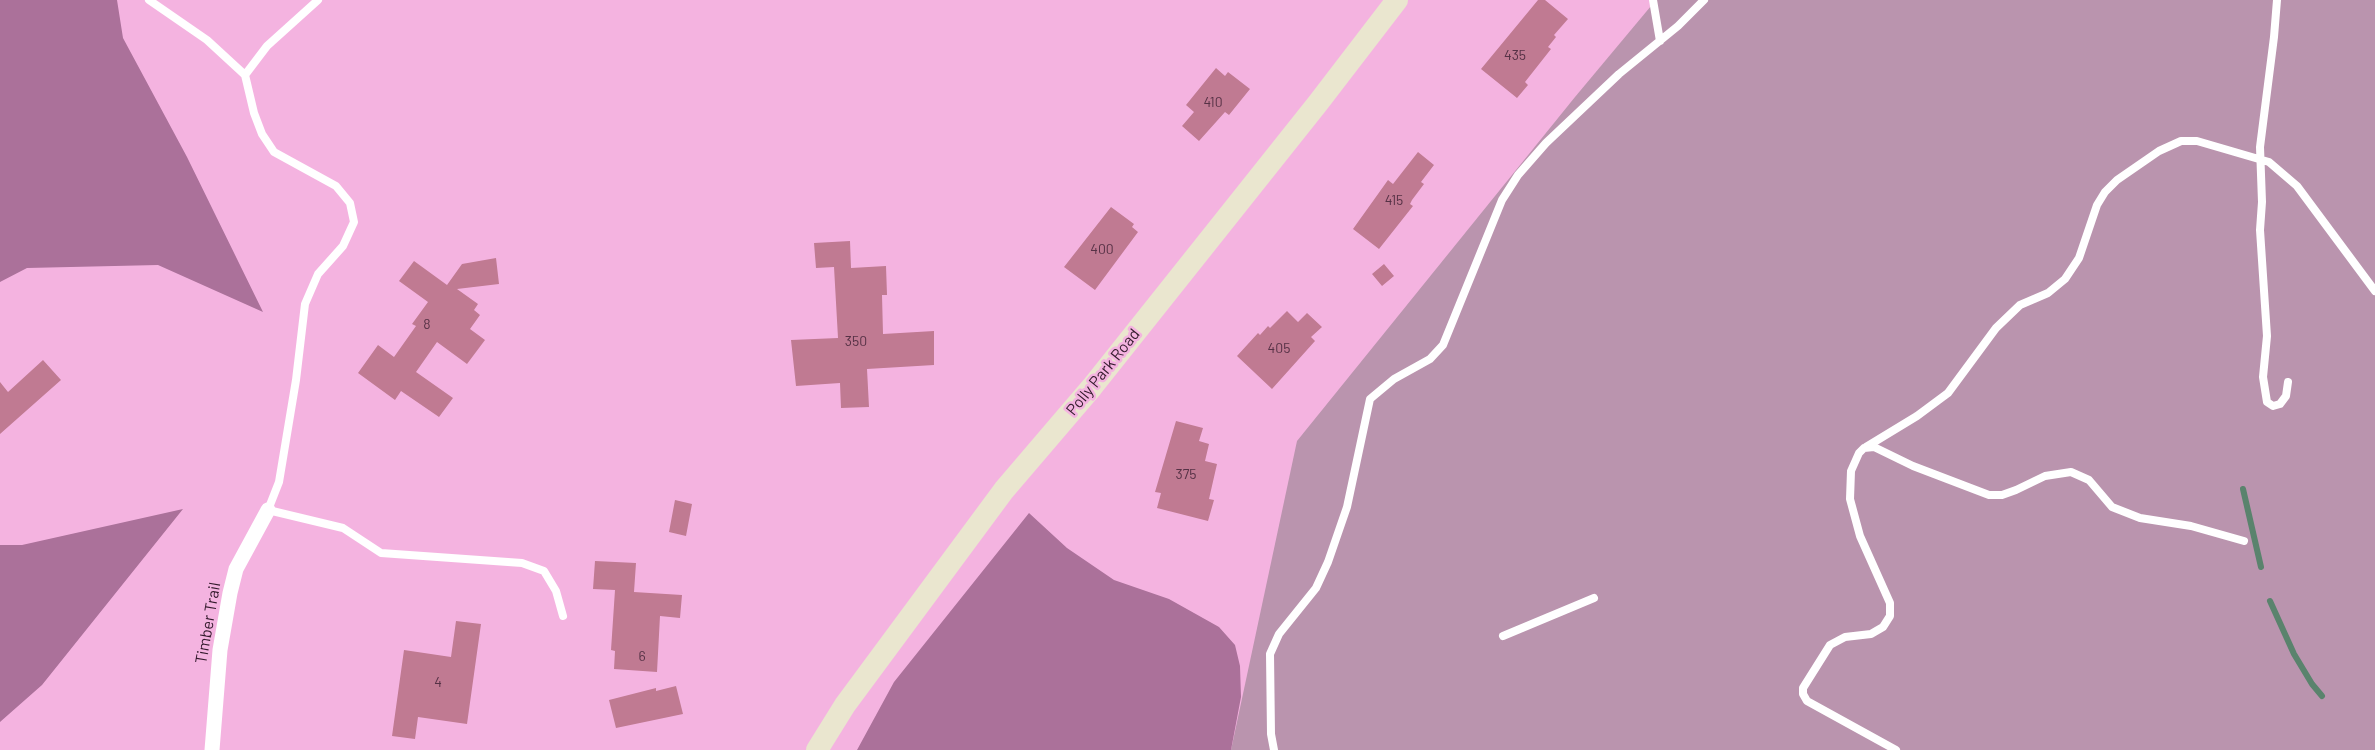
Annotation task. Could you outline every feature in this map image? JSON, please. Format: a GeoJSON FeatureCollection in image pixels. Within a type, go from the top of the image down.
{"type":"FeatureCollection","features":[{"type":"Feature","properties":{"kind":"street","name":"Polly Park Road"},"geometry":{"type":"LineString","coordinates":[[817,750],[845,705],[1005,490],[1106,369],[1397,0]]}},
{"type":"Feature","properties":{"kind":"street","name":"Timber Trail"},"geometry":{"type":"LineString","coordinates":[[212,750],[220,650],[230,593],[236,569],[268,510]]}},
{"type":"Feature","properties":{"kind":"lane"},"geometry":{"type":"LineString","coordinates":[[149,0],[207,40],[245,75],[254,113],[262,134],[274,152],[336,186],[350,203],[354,222],[343,246],[318,274],[305,304],[296,380],[279,482],[268,510],[343,528],[381,553],[522,563],[544,572],[556,591],[562,616]]}},
{"type":"Feature","properties":{"kind":"lane"},"geometry":{"type":"LineString","coordinates":[[245,75],[267,46],[318,0]]}},
{"type":"Feature","properties":{"kind":"lane"},"geometry":{"type":"LineString","coordinates":[[1653,0],[1660,41]]}},
{"type":"Feature","properties":{"kind":"lane"},"geometry":{"type":"LineString","coordinates":[[1274,750],[1271,734],[1270,654],[1279,634],[1316,588],[1328,562],[1347,507],[1370,399],[1394,379],[1430,360],[1443,345],[1502,200],[1518,175],[1546,142],[1704,0]]}},
{"type":"Feature","properties":{"kind":"lane"},"geometry":{"type":"LineString","coordinates":[[2277,0],[2260,147],[2262,202],[2260,230],[2267,336],[2263,377],[2267,402],[2273,406],[2280,404],[2286,396],[2288,382]]}},
{"type":"Feature","properties":{"kind":"lane"},"geometry":{"type":"LineString","coordinates":[[1896,750],[1807,701],[1803,694],[1803,688],[1830,645],[1845,637],[1864,636],[1878,631],[1890,616],[1890,603],[1860,536],[1850,499],[1851,471],[1859,453],[1864,448],[1917,416],[1948,393],[1996,328],[2020,305],[2048,293],[2065,279],[2079,258],[2097,205],[2116,180],[2159,151],[2181,141],[2197,141],[2269,162],[2297,186],[2375,291]]}},
{"type":"Feature","properties":{"kind":"lane"},"geometry":{"type":"LineString","coordinates":[[1864,448],[1874,447],[1913,466],[1989,495],[2002,495],[2045,476],[2071,472],[2090,480],[2112,507],[2140,518],[2192,526],[2244,541]]}},
{"type":"Feature","properties":{"kind":"lane"},"geometry":{"type":"LineString","coordinates":[[1503,636],[1594,598]]}},
{"type":"Feature","properties":{"kind":"shaded area"},"geometry":{"type":"Polygon","coordinates":[[[0,0],[117,0],[123,38],[187,157],[263,312],[158,265],[27,268],[0,282],[0,0]]]}},
{"type":"Feature","properties":{"kind":"shaded area"},"geometry":{"type":"Polygon","coordinates":[[[1656,0],[2375,0],[2375,750],[1231,750],[1297,441],[1656,0]]]}},
{"type":"Feature","properties":{"kind":"shaded area"},"geometry":{"type":"Polygon","coordinates":[[[183,509],[42,685],[0,722],[0,545],[22,545],[183,509]]]}},
{"type":"Feature","properties":{"kind":"shaded area"},"geometry":{"type":"Polygon","coordinates":[[[1029,513],[1067,548],[1114,580],[1169,599],[1219,627],[1235,645],[1240,666],[1241,697],[1231,750],[857,750],[894,682],[1029,513]]]}},
{"type":"Feature","properties":{"kind":"building"},"geometry":{"type":"Polygon","coordinates":[[[1538,0],[1545,0],[1568,19],[1554,35],[1556,37],[1548,47],[1551,49],[1525,82],[1528,85],[1517,98],[1481,69],[1538,0]]]}},
{"type":"Feature","properties":{"kind":"building"},"geometry":{"type":"Polygon","coordinates":[[[1216,68],[1225,76],[1228,72],[1250,89],[1229,115],[1225,112],[1199,141],[1182,126],[1194,112],[1186,105],[1216,68]]]}},
{"type":"Feature","properties":{"kind":"building"},"geometry":{"type":"Polygon","coordinates":[[[1418,152],[1434,165],[1421,182],[1424,184],[1410,204],[1413,206],[1379,249],[1353,229],[1388,180],[1393,184],[1418,152]]]}},
{"type":"Feature","properties":{"kind":"building"},"geometry":{"type":"Polygon","coordinates":[[[1111,207],[1134,224],[1132,227],[1138,232],[1095,290],[1064,267],[1111,207]]]}},
{"type":"Feature","properties":{"kind":"building"},"geometry":{"type":"Polygon","coordinates":[[[850,241],[851,268],[886,266],[887,295],[882,295],[883,334],[934,331],[934,365],[867,369],[869,407],[841,408],[840,383],[796,386],[791,340],[838,338],[834,267],[816,268],[814,243],[850,241]]]}},
{"type":"Feature","properties":{"kind":"building"},"geometry":{"type":"Polygon","coordinates":[[[496,258],[499,284],[457,289],[478,304],[474,310],[480,315],[470,329],[485,340],[467,364],[437,342],[416,372],[453,398],[439,417],[401,391],[395,400],[358,373],[378,345],[394,357],[416,326],[412,324],[428,302],[399,281],[414,261],[447,285],[462,264],[496,258]]]}},
{"type":"Feature","properties":{"kind":"building"},"geometry":{"type":"Polygon","coordinates":[[[1384,264],[1394,276],[1382,286],[1372,274],[1384,264]]]}},
{"type":"Feature","properties":{"kind":"building"},"geometry":{"type":"Polygon","coordinates":[[[1287,311],[1298,322],[1307,313],[1322,327],[1311,337],[1315,341],[1272,389],[1237,356],[1258,333],[1260,335],[1268,326],[1270,328],[1287,311]]]}},
{"type":"Feature","properties":{"kind":"building"},"geometry":{"type":"Polygon","coordinates":[[[43,360],[61,380],[0,434],[0,382],[8,392],[43,360]]]}},
{"type":"Feature","properties":{"kind":"building"},"geometry":{"type":"Polygon","coordinates":[[[1176,421],[1203,428],[1199,441],[1209,444],[1205,461],[1217,464],[1209,499],[1214,500],[1208,521],[1157,508],[1161,493],[1155,492],[1176,421]]]}},
{"type":"Feature","properties":{"kind":"building"},"geometry":{"type":"Polygon","coordinates":[[[675,500],[692,504],[686,536],[669,532],[675,500]]]}},
{"type":"Feature","properties":{"kind":"building"},"geometry":{"type":"Polygon","coordinates":[[[595,561],[636,563],[634,592],[682,595],[680,618],[660,616],[657,672],[614,669],[615,651],[611,650],[615,590],[593,589],[595,561]]]}},
{"type":"Feature","properties":{"kind":"building"},"geometry":{"type":"Polygon","coordinates":[[[456,621],[481,624],[467,724],[418,717],[415,739],[392,736],[404,650],[451,657],[456,621]]]}},
{"type":"Feature","properties":{"kind":"building"},"geometry":{"type":"Polygon","coordinates":[[[676,686],[683,714],[616,728],[609,700],[656,688],[656,691],[676,686]]]}},
{"type":"Feature","properties":{"kind":"waterway"},"geometry":{"type":"LineString","coordinates":[[2243,489],[2261,567]]}},
{"type":"Feature","properties":{"kind":"waterway"},"geometry":{"type":"LineString","coordinates":[[2270,601],[2294,654],[2322,696]]}}]}
